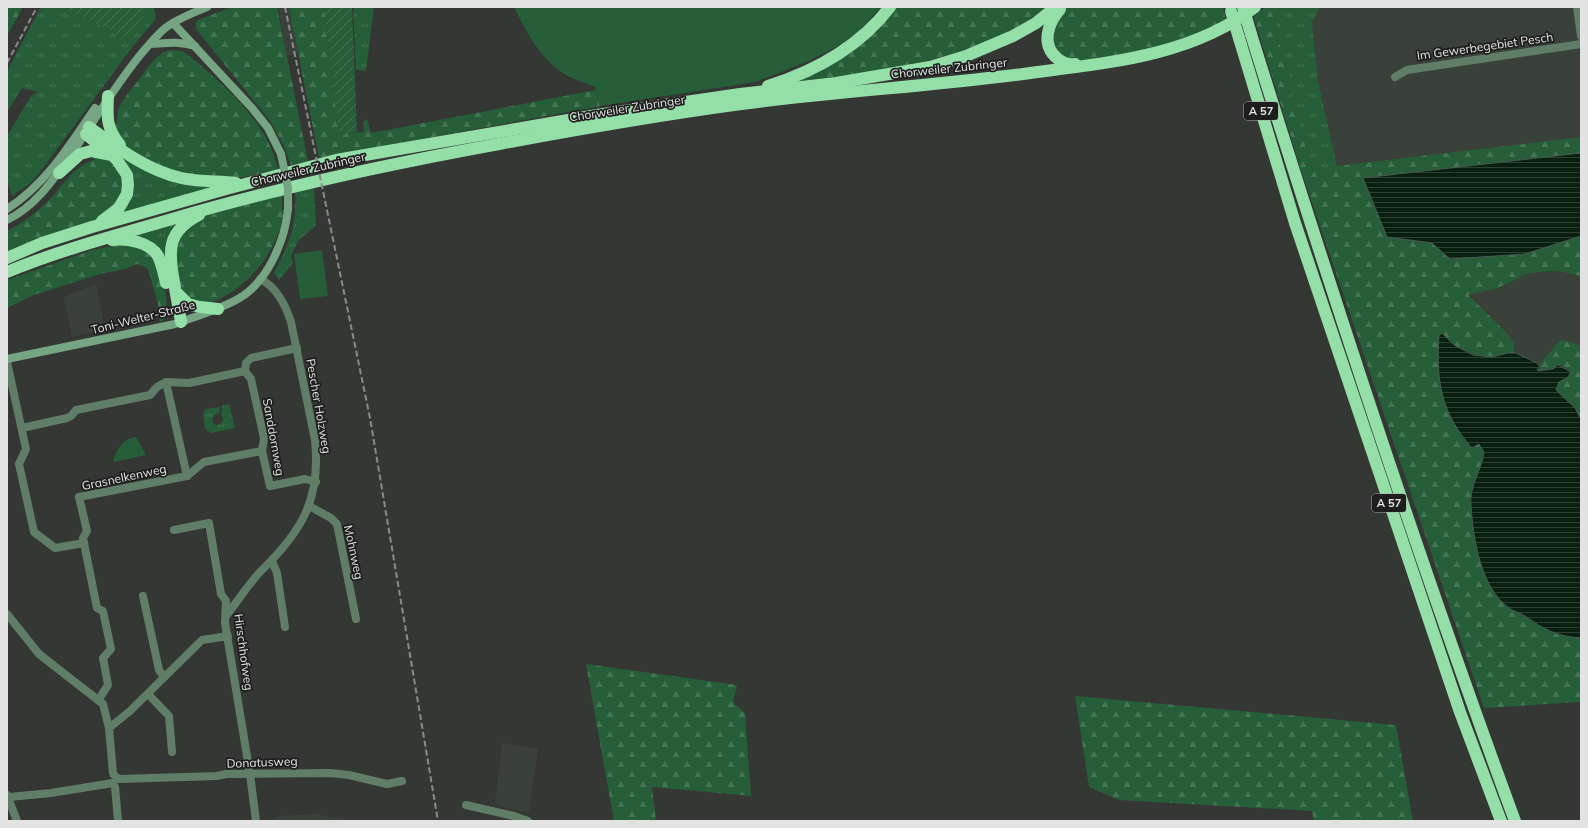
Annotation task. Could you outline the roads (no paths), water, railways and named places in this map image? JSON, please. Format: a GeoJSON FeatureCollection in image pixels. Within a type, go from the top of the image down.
{"type":"FeatureCollection","features":[{"type":"Feature","properties":{"kind":"highway","name":"Chorweiler Zubringer"},"geometry":{"type":"LineString","coordinates":[[740,94],[785,80],[831,59],[867,33],[890,7]]}},
{"type":"Feature","properties":{"kind":"highway","name":"Chorweiler Zubringer"},"geometry":{"type":"LineString","coordinates":[[7,258],[42,243],[92,227],[336,160],[596,115],[740,94],[836,83],[930,67],[983,50],[1029,28],[1044,18],[1056,7]]}},
{"type":"Feature","properties":{"kind":"highway"},"geometry":{"type":"LineString","coordinates":[[1063,7],[1055,16],[1048,32],[1048,45],[1053,54],[1059,60],[1068,64],[1100,64]]}},
{"type":"Feature","properties":{"kind":"highway","name":"A 57"},"geometry":{"type":"LineString","coordinates":[[1243,7],[1347,334],[1474,709],[1515,821]]}},
{"type":"Feature","properties":{"kind":"highway","name":"Chorweiler Zubringer"},"geometry":{"type":"LineString","coordinates":[[7,272],[89,243],[233,201],[422,158],[602,125],[740,104],[965,81],[1100,64],[1152,54],[1178,47],[1219,30],[1255,7]]}},
{"type":"Feature","properties":{"kind":"highway","name":"A 57"},"geometry":{"type":"LineString","coordinates":[[1230,9],[1297,231],[1458,704],[1500,821]]}},
{"type":"Feature","properties":{"kind":"highway"},"geometry":{"type":"LineString","coordinates":[[108,96],[107,120],[110,130],[115,139],[126,152]]}},
{"type":"Feature","properties":{"kind":"highway"},"geometry":{"type":"LineString","coordinates":[[84,129],[156,170],[182,178],[247,184]]}},
{"type":"Feature","properties":{"kind":"highway"},"geometry":{"type":"LineString","coordinates":[[84,129],[92,140],[112,155],[125,171],[128,185],[127,194],[119,208],[92,227]]}},
{"type":"Feature","properties":{"kind":"highway"},"geometry":{"type":"LineString","coordinates":[[59,172],[80,154],[91,151],[112,155]]}},
{"type":"Feature","properties":{"kind":"highway"},"geometry":{"type":"LineString","coordinates":[[178,323],[176,292],[169,250],[172,241],[177,232],[192,219],[233,201]]}},
{"type":"Feature","properties":{"kind":"highway"},"geometry":{"type":"LineString","coordinates":[[89,243],[118,239],[132,241],[145,245],[157,254],[163,269],[178,323]]}},
{"type":"Feature","properties":{"kind":"highway"},"geometry":{"type":"LineString","coordinates":[[176,292],[188,304],[218,309]]}},
{"type":"Feature","properties":{"kind":"street"},"geometry":{"type":"LineString","coordinates":[[7,209],[41,181],[84,129],[128,70],[164,29],[173,23],[207,7]]}},
{"type":"Feature","properties":{"kind":"street"},"geometry":{"type":"LineString","coordinates":[[1577,7],[1581,36]]}},
{"type":"Feature","properties":{"kind":"street","name":"Toni-Welter-Straße"},"geometry":{"type":"LineString","coordinates":[[7,359],[178,323],[218,309],[239,299],[250,291],[260,279],[281,242],[288,209],[288,183],[281,154],[268,128],[252,108],[173,23]]}},
{"type":"Feature","properties":{"kind":"street"},"geometry":{"type":"LineString","coordinates":[[150,44],[182,42],[196,46]]}},
{"type":"Feature","properties":{"kind":"street","name":"Im Gewerbegebiet Pesch"},"geometry":{"type":"LineString","coordinates":[[1395,77],[1407,70],[1581,44]]}},
{"type":"Feature","properties":{"kind":"street"},"geometry":{"type":"LineString","coordinates":[[7,220],[32,204],[49,186],[84,129]]}},
{"type":"Feature","properties":{"kind":"street","name":"Pescher Holzweg"},"geometry":{"type":"LineString","coordinates":[[226,616],[262,570],[272,561],[296,531],[309,506],[316,482],[317,456],[315,440],[297,348],[286,309],[266,281],[260,279]]}},
{"type":"Feature","properties":{"kind":"street"},"geometry":{"type":"LineString","coordinates":[[22,428],[67,418],[76,410],[150,395],[157,387],[166,382],[189,383],[245,371],[246,363],[251,358],[297,348]]}},
{"type":"Feature","properties":{"kind":"street"},"geometry":{"type":"LineString","coordinates":[[7,362],[26,449],[19,464],[34,532],[55,548],[84,543]]}},
{"type":"Feature","properties":{"kind":"street","name":"Sanddornweg"},"geometry":{"type":"LineString","coordinates":[[245,371],[251,379],[264,438],[262,451],[270,486],[305,479],[316,482]]}},
{"type":"Feature","properties":{"kind":"street"},"geometry":{"type":"LineString","coordinates":[[166,382],[187,476]]}},
{"type":"Feature","properties":{"kind":"street","name":"Grasnelkenweg"},"geometry":{"type":"LineString","coordinates":[[99,700],[108,685],[104,658],[111,649],[103,611],[98,608],[84,543],[83,538],[87,531],[79,497],[187,476],[204,462],[262,451]]}},
{"type":"Feature","properties":{"kind":"street","name":"Mohnweg"},"geometry":{"type":"LineString","coordinates":[[309,506],[331,518],[337,524],[356,619]]}},
{"type":"Feature","properties":{"kind":"street","name":"Hirschhofweg"},"geometry":{"type":"LineString","coordinates":[[174,530],[209,523],[220,594],[226,601],[225,623],[250,774],[256,821]]}},
{"type":"Feature","properties":{"kind":"street"},"geometry":{"type":"LineString","coordinates":[[272,561],[277,573],[285,627]]}},
{"type":"Feature","properties":{"kind":"street"},"geometry":{"type":"LineString","coordinates":[[143,596],[159,670],[164,677]]}},
{"type":"Feature","properties":{"kind":"street"},"geometry":{"type":"LineString","coordinates":[[7,614],[39,654],[104,704],[109,728],[148,694],[202,640],[228,636]]}},
{"type":"Feature","properties":{"kind":"street"},"geometry":{"type":"LineString","coordinates":[[148,694],[169,716],[172,752]]}},
{"type":"Feature","properties":{"kind":"street","name":"Donatusweg"},"geometry":{"type":"LineString","coordinates":[[109,728],[113,773],[117,778],[122,780],[250,774],[330,773],[387,784],[402,781]]}},
{"type":"Feature","properties":{"kind":"street"},"geometry":{"type":"LineString","coordinates":[[17,821],[8,796],[51,793],[113,783],[115,787],[118,821]]}},
{"type":"Feature","properties":{"kind":"street"},"geometry":{"type":"LineString","coordinates":[[466,805],[514,816],[528,821]]}},
{"type":"Feature","properties":{"kind":"railway"},"geometry":{"type":"LineString","coordinates":[[7,63],[37,7]]}},
{"type":"Feature","properties":{"kind":"railway"},"geometry":{"type":"LineString","coordinates":[[285,7],[370,418],[438,821]]}}]}
